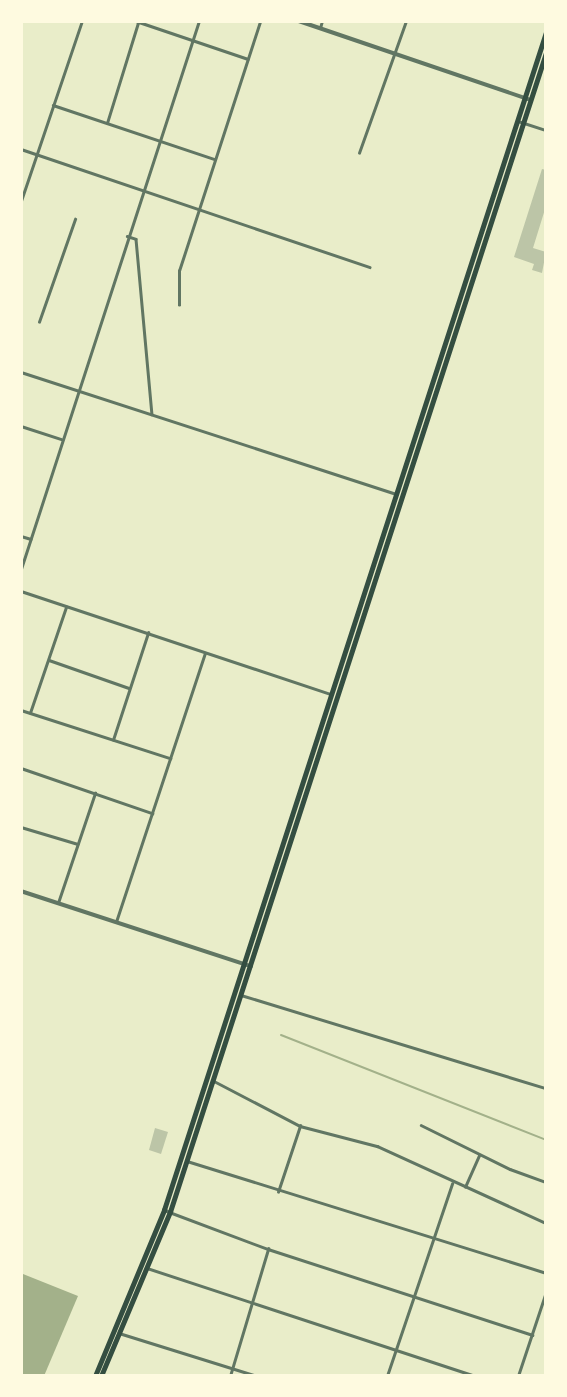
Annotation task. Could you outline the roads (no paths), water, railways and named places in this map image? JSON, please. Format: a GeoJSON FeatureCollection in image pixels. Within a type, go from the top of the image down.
{"type":"FeatureCollection","features":[{"type":"Feature","properties":{"kind":"main road"},"geometry":{"type":"LineString","coordinates":[[528,99],[546,32]]}},
{"type":"Feature","properties":{"kind":"main road"},"geometry":{"type":"LineString","coordinates":[[101,1376],[170,1212],[520,122],[546,53]]}},
{"type":"Feature","properties":{"kind":"main road"},"geometry":{"type":"LineString","coordinates":[[94,1376],[164,1210],[331,694],[399,495]]}},
{"type":"Feature","properties":{"kind":"street"},"geometry":{"type":"LineString","coordinates":[[21,201],[82,21]]}},
{"type":"Feature","properties":{"kind":"street"},"geometry":{"type":"LineString","coordinates":[[107,123],[137,21],[248,59]]}},
{"type":"Feature","properties":{"kind":"street"},"geometry":{"type":"LineString","coordinates":[[21,569],[199,21]]}},
{"type":"Feature","properties":{"kind":"street"},"geometry":{"type":"LineString","coordinates":[[179,306],[179,271],[260,21]]}},
{"type":"Feature","properties":{"kind":"street"},"geometry":{"type":"LineString","coordinates":[[299,21],[528,99]]}},
{"type":"Feature","properties":{"kind":"street"},"geometry":{"type":"LineString","coordinates":[[320,28],[322,21]]}},
{"type":"Feature","properties":{"kind":"street"},"geometry":{"type":"LineString","coordinates":[[359,153],[406,21]]}},
{"type":"Feature","properties":{"kind":"street"},"geometry":{"type":"LineString","coordinates":[[53,105],[214,159]]}},
{"type":"Feature","properties":{"kind":"street"},"geometry":{"type":"LineString","coordinates":[[520,122],[546,130]]}},
{"type":"Feature","properties":{"kind":"street"},"geometry":{"type":"LineString","coordinates":[[21,149],[370,267]]}},
{"type":"Feature","properties":{"kind":"street"},"geometry":{"type":"LineString","coordinates":[[39,322],[75,219]]}},
{"type":"Feature","properties":{"kind":"street"},"geometry":{"type":"LineString","coordinates":[[127,236],[135,239],[152,414]]}},
{"type":"Feature","properties":{"kind":"street"},"geometry":{"type":"LineString","coordinates":[[21,372],[399,495]]}},
{"type":"Feature","properties":{"kind":"street"},"geometry":{"type":"LineString","coordinates":[[21,426],[62,439]]}},
{"type":"Feature","properties":{"kind":"street"},"geometry":{"type":"LineString","coordinates":[[21,536],[31,539]]}},
{"type":"Feature","properties":{"kind":"street"},"geometry":{"type":"LineString","coordinates":[[21,592],[331,694]]}},
{"type":"Feature","properties":{"kind":"street"},"geometry":{"type":"LineString","coordinates":[[30,713],[66,606]]}},
{"type":"Feature","properties":{"kind":"street"},"geometry":{"type":"LineString","coordinates":[[113,740],[148,633]]}},
{"type":"Feature","properties":{"kind":"street"},"geometry":{"type":"LineString","coordinates":[[116,922],[206,652]]}},
{"type":"Feature","properties":{"kind":"street"},"geometry":{"type":"LineString","coordinates":[[49,660],[129,688]]}},
{"type":"Feature","properties":{"kind":"street"},"geometry":{"type":"LineString","coordinates":[[21,710],[170,758]]}},
{"type":"Feature","properties":{"kind":"street"},"geometry":{"type":"LineString","coordinates":[[21,768],[152,813]]}},
{"type":"Feature","properties":{"kind":"street"},"geometry":{"type":"LineString","coordinates":[[58,903],[95,793]]}},
{"type":"Feature","properties":{"kind":"street"},"geometry":{"type":"LineString","coordinates":[[21,827],[78,844]]}},
{"type":"Feature","properties":{"kind":"street"},"geometry":{"type":"LineString","coordinates":[[21,891],[251,966]]}},
{"type":"Feature","properties":{"kind":"street"},"geometry":{"type":"LineString","coordinates":[[241,995],[546,1088]]}},
{"type":"Feature","properties":{"kind":"street"},"geometry":{"type":"LineString","coordinates":[[214,1081],[300,1126],[377,1146],[453,1183],[546,1223]]}},
{"type":"Feature","properties":{"kind":"street"},"geometry":{"type":"LineString","coordinates":[[421,1125],[479,1155],[546,1182]]}},
{"type":"Feature","properties":{"kind":"street"},"geometry":{"type":"LineString","coordinates":[[278,1192],[300,1126]]}},
{"type":"Feature","properties":{"kind":"street"},"geometry":{"type":"LineString","coordinates":[[465,1188],[479,1155]]}},
{"type":"Feature","properties":{"kind":"street"},"geometry":{"type":"LineString","coordinates":[[187,1161],[278,1192],[546,1273]]}},
{"type":"Feature","properties":{"kind":"street"},"geometry":{"type":"LineString","coordinates":[[387,1376],[453,1183]]}},
{"type":"Feature","properties":{"kind":"street"},"geometry":{"type":"LineString","coordinates":[[164,1210],[268,1249],[532,1335]]}},
{"type":"Feature","properties":{"kind":"street"},"geometry":{"type":"LineString","coordinates":[[230,1376],[268,1249]]}},
{"type":"Feature","properties":{"kind":"street"},"geometry":{"type":"LineString","coordinates":[[143,1263],[147,1268],[476,1376]]}},
{"type":"Feature","properties":{"kind":"street"},"geometry":{"type":"LineString","coordinates":[[139,1272],[147,1268]]}},
{"type":"Feature","properties":{"kind":"street"},"geometry":{"type":"LineString","coordinates":[[518,1376],[546,1292]]}},
{"type":"Feature","properties":{"kind":"street"},"geometry":{"type":"LineString","coordinates":[[119,1334],[257,1376]]}},
{"type":"Feature","properties":{"kind":"waterway"},"geometry":{"type":"LineString","coordinates":[[281,1035],[546,1140]]}}]}
